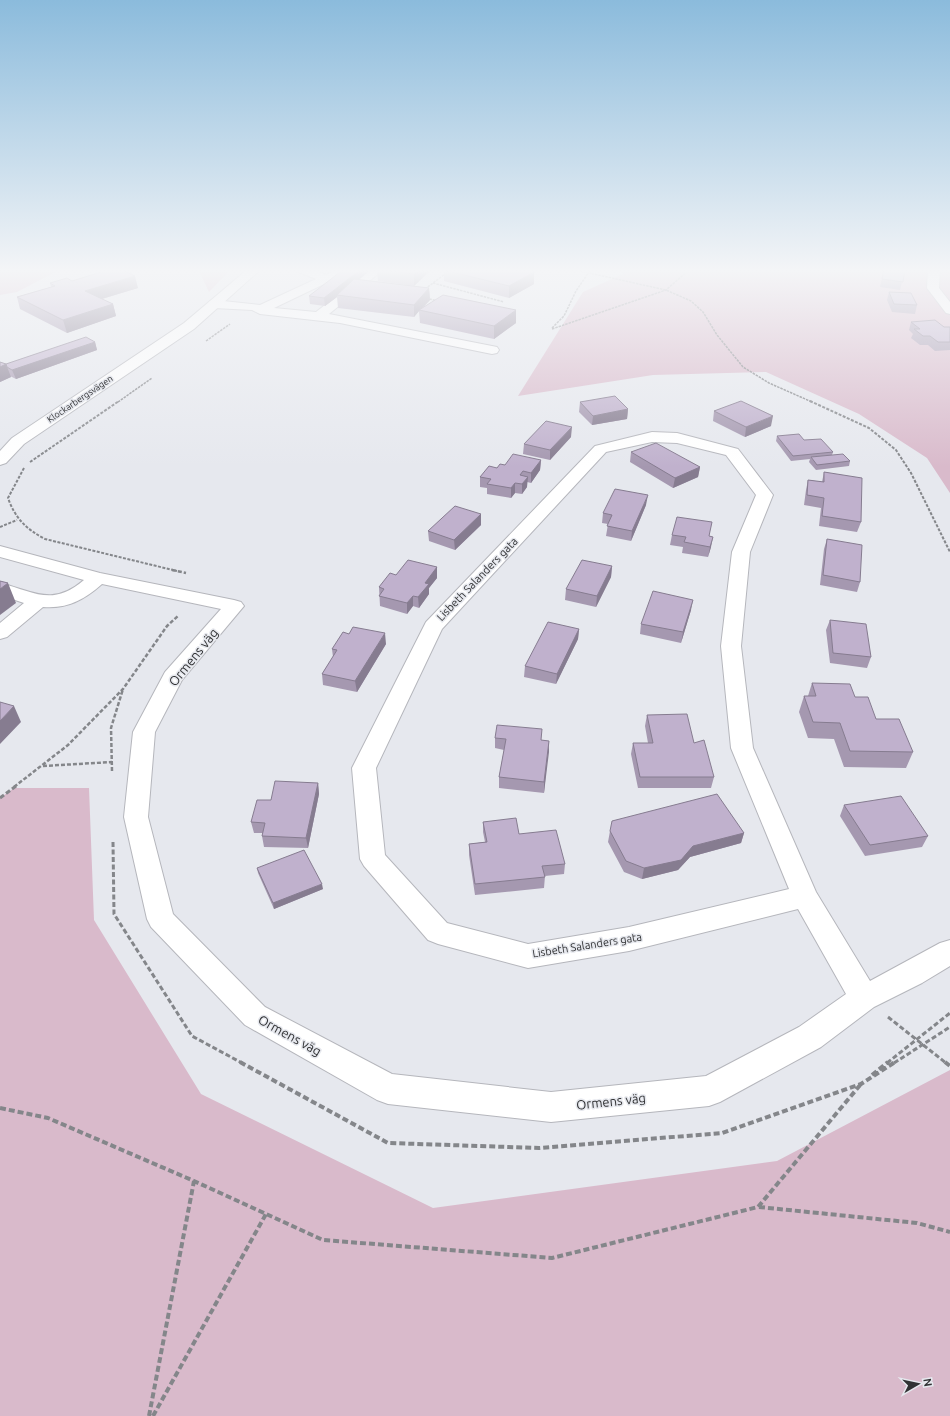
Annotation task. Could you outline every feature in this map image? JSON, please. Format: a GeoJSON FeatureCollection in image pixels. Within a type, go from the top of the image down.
{"type":"FeatureCollection","features":[{"type":"Feature","properties":{"kind":"street","name":"Klockarbergsvägen"},"geometry":{"type":"LineString","coordinates":[[0,460],[18,441],[175,335]]}},
{"type":"Feature","properties":{"kind":"street"},"geometry":{"type":"LineString","coordinates":[[419,335],[492,350]]}},
{"type":"Feature","properties":{"kind":"street","name":"Lisbeth Salanders gata"},"geometry":{"type":"LineString","coordinates":[[804,896],[629,939],[528,956],[438,932],[373,859],[364,768],[433,626],[601,449],[652,437],[677,438],[732,452],[765,495],[742,552],[731,646],[742,748],[804,896],[864,998]]}},
{"type":"Feature","properties":{"kind":"street","name":"Klockarbergsvägen"},"geometry":{"type":"LineString","coordinates":[[0,448],[18,441]]}},
{"type":"Feature","properties":{"kind":"street"},"geometry":{"type":"LineString","coordinates":[[0,536],[19,556]]}},
{"type":"Feature","properties":{"kind":"street","name":"Ormens väg"},"geometry":{"type":"LineString","coordinates":[[0,551],[98,578],[234,606],[174,677],[144,732],[136,817],[161,919],[255,1016],[388,1089],[551,1107],[709,1091],[810,1037],[864,998],[912,974],[950,952]]}},
{"type":"Feature","properties":{"kind":"street"},"geometry":{"type":"LineString","coordinates":[[0,589],[48,602],[69,599],[98,578]]}},
{"type":"Feature","properties":{"kind":"street"},"geometry":{"type":"LineString","coordinates":[[0,633],[39,600]]}},
{"type":"Feature","properties":{"kind":"path"},"geometry":{"type":"LineString","coordinates":[[717,335],[743,367],[769,383],[869,428],[896,450],[911,473],[950,552]]}},
{"type":"Feature","properties":{"kind":"path"},"geometry":{"type":"LineString","coordinates":[[0,798],[68,745],[123,689],[167,626],[196,599],[204,588],[205,584],[201,579],[177,570],[45,539],[31,532],[17,520],[11,510],[8,498],[26,465],[19,464]]}},
{"type":"Feature","properties":{"kind":"path"},"geometry":{"type":"LineString","coordinates":[[0,527],[17,520]]}},
{"type":"Feature","properties":{"kind":"path"},"geometry":{"type":"LineString","coordinates":[[112,778],[111,728],[123,689]]}},
{"type":"Feature","properties":{"kind":"path"},"geometry":{"type":"LineString","coordinates":[[42,766],[112,762]]}},
{"type":"Feature","properties":{"kind":"path"},"geometry":{"type":"LineString","coordinates":[[113,839],[114,914],[192,1036],[388,1143],[539,1148],[722,1134],[861,1084],[950,1027]]}},
{"type":"Feature","properties":{"kind":"path"},"geometry":{"type":"LineString","coordinates":[[864,998],[950,1066]]}},
{"type":"Feature","properties":{"kind":"path"},"geometry":{"type":"LineString","coordinates":[[758,1207],[861,1084],[950,1013]]}},
{"type":"Feature","properties":{"kind":"path"},"geometry":{"type":"LineString","coordinates":[[0,1108],[48,1118],[194,1181],[323,1240],[552,1258],[758,1207],[917,1223],[950,1232]]}},
{"type":"Feature","properties":{"kind":"path"},"geometry":{"type":"LineString","coordinates":[[148,1416],[194,1181]]}},
{"type":"Feature","properties":{"kind":"path"},"geometry":{"type":"LineString","coordinates":[[153,1416],[266,1214]]}},
{"type":"Feature","properties":{"kind":"shaded area"},"geometry":{"type":"Polygon","coordinates":[[[556,335],[950,335],[950,493],[927,458],[859,414],[766,372],[653,375],[518,396],[556,335]]]}},
{"type":"Feature","properties":{"kind":"shaded area"},"geometry":{"type":"Polygon","coordinates":[[[14,788],[89,788],[94,920],[201,1094],[433,1208],[777,1161],[950,1070],[950,1416],[0,1416],[0,798],[14,788]]]}},
{"type":"Feature","properties":{"kind":"building"},"geometry":{"type":"Polygon","coordinates":[[[922,335],[950,335],[950,342],[938,342],[930,336],[922,335]]]}},
{"type":"Feature","properties":{"kind":"building"},"geometry":{"type":"Polygon","coordinates":[[[86,337],[95,342],[12,370],[7,367],[6,364],[86,337]]]}},
{"type":"Feature","properties":{"kind":"building"},"geometry":{"type":"Polygon","coordinates":[[[0,362],[6,364],[0,367],[0,362]]]}},
{"type":"Feature","properties":{"kind":"building"},"geometry":{"type":"Polygon","coordinates":[[[615,396],[628,409],[593,416],[580,402],[615,396]]]}},
{"type":"Feature","properties":{"kind":"building"},"geometry":{"type":"Polygon","coordinates":[[[741,401],[773,416],[746,427],[714,411],[741,401]]]}},
{"type":"Feature","properties":{"kind":"building"},"geometry":{"type":"Polygon","coordinates":[[[546,421],[572,427],[550,450],[524,444],[546,421]]]}},
{"type":"Feature","properties":{"kind":"building"},"geometry":{"type":"Polygon","coordinates":[[[799,434],[804,440],[821,439],[833,452],[793,456],[777,436],[799,434]]]}},
{"type":"Feature","properties":{"kind":"building"},"geometry":{"type":"Polygon","coordinates":[[[656,443],[700,467],[675,478],[631,452],[656,443]]]}},
{"type":"Feature","properties":{"kind":"building"},"geometry":{"type":"Polygon","coordinates":[[[513,454],[541,460],[531,473],[523,471],[520,475],[528,477],[522,484],[515,483],[511,488],[487,484],[491,479],[480,477],[489,466],[497,468],[500,464],[505,465],[513,454]]]}},
{"type":"Feature","properties":{"kind":"building"},"geometry":{"type":"Polygon","coordinates":[[[843,454],[850,461],[817,465],[811,457],[843,454]]]}},
{"type":"Feature","properties":{"kind":"building"},"geometry":{"type":"Polygon","coordinates":[[[824,472],[862,478],[861,522],[822,516],[824,498],[807,495],[808,480],[824,482],[824,472]]]}},
{"type":"Feature","properties":{"kind":"building"},"geometry":{"type":"Polygon","coordinates":[[[615,489],[648,495],[632,531],[607,526],[612,515],[603,513],[615,489]]]}},
{"type":"Feature","properties":{"kind":"building"},"geometry":{"type":"Polygon","coordinates":[[[455,506],[481,514],[454,540],[428,531],[455,506]]]}},
{"type":"Feature","properties":{"kind":"building"},"geometry":{"type":"Polygon","coordinates":[[[677,517],[712,522],[709,536],[713,537],[710,547],[684,542],[686,537],[672,535],[677,517]]]}},
{"type":"Feature","properties":{"kind":"building"},"geometry":{"type":"Polygon","coordinates":[[[827,539],[862,545],[860,582],[823,575],[827,539]]]}},
{"type":"Feature","properties":{"kind":"building"},"geometry":{"type":"Polygon","coordinates":[[[408,560],[437,567],[425,583],[429,584],[418,597],[413,596],[407,603],[379,596],[384,589],[379,587],[390,573],[396,575],[408,560]]]}},
{"type":"Feature","properties":{"kind":"building"},"geometry":{"type":"Polygon","coordinates":[[[582,560],[612,566],[597,596],[566,589],[582,560]]]}},
{"type":"Feature","properties":{"kind":"building"},"geometry":{"type":"Polygon","coordinates":[[[0,581],[8,583],[0,589],[0,581]]]}},
{"type":"Feature","properties":{"kind":"building"},"geometry":{"type":"Polygon","coordinates":[[[653,591],[693,600],[683,632],[641,624],[653,591]]]}},
{"type":"Feature","properties":{"kind":"building"},"geometry":{"type":"Polygon","coordinates":[[[830,620],[866,624],[871,657],[833,653],[830,620]]]}},
{"type":"Feature","properties":{"kind":"building"},"geometry":{"type":"Polygon","coordinates":[[[548,622],[579,629],[557,674],[525,666],[548,622]]]}},
{"type":"Feature","properties":{"kind":"building"},"geometry":{"type":"Polygon","coordinates":[[[353,627],[385,633],[355,681],[322,674],[337,650],[332,649],[343,632],[349,634],[353,627]]]}},
{"type":"Feature","properties":{"kind":"building"},"geometry":{"type":"Polygon","coordinates":[[[812,683],[850,684],[855,697],[868,697],[876,719],[899,719],[913,752],[850,751],[840,723],[813,722],[804,696],[816,696],[812,683]]]}},
{"type":"Feature","properties":{"kind":"building"},"geometry":{"type":"Polygon","coordinates":[[[0,702],[14,706],[0,721],[0,702]]]}},
{"type":"Feature","properties":{"kind":"building"},"geometry":{"type":"Polygon","coordinates":[[[687,714],[694,743],[704,740],[714,777],[640,777],[633,743],[653,743],[647,715],[687,714]]]}},
{"type":"Feature","properties":{"kind":"building"},"geometry":{"type":"Polygon","coordinates":[[[497,725],[542,729],[541,740],[549,741],[544,782],[499,777],[506,739],[495,738],[497,725]]]}},
{"type":"Feature","properties":{"kind":"building"},"geometry":{"type":"Polygon","coordinates":[[[275,781],[318,783],[306,838],[262,836],[265,823],[251,822],[257,800],[271,800],[275,781]]]}},
{"type":"Feature","properties":{"kind":"building"},"geometry":{"type":"Polygon","coordinates":[[[717,794],[744,833],[693,846],[681,860],[644,868],[626,861],[610,831],[612,821],[717,794]]]}},
{"type":"Feature","properties":{"kind":"building"},"geometry":{"type":"Polygon","coordinates":[[[901,796],[928,836],[870,845],[844,805],[901,796]]]}},
{"type":"Feature","properties":{"kind":"building"},"geometry":{"type":"Polygon","coordinates":[[[516,818],[519,834],[556,830],[565,864],[542,866],[545,877],[475,884],[469,844],[487,842],[483,822],[516,818]]]}},
{"type":"Feature","properties":{"kind":"building"},"geometry":{"type":"Polygon","coordinates":[[[304,850],[322,884],[273,903],[257,868],[304,850]]]}}]}
